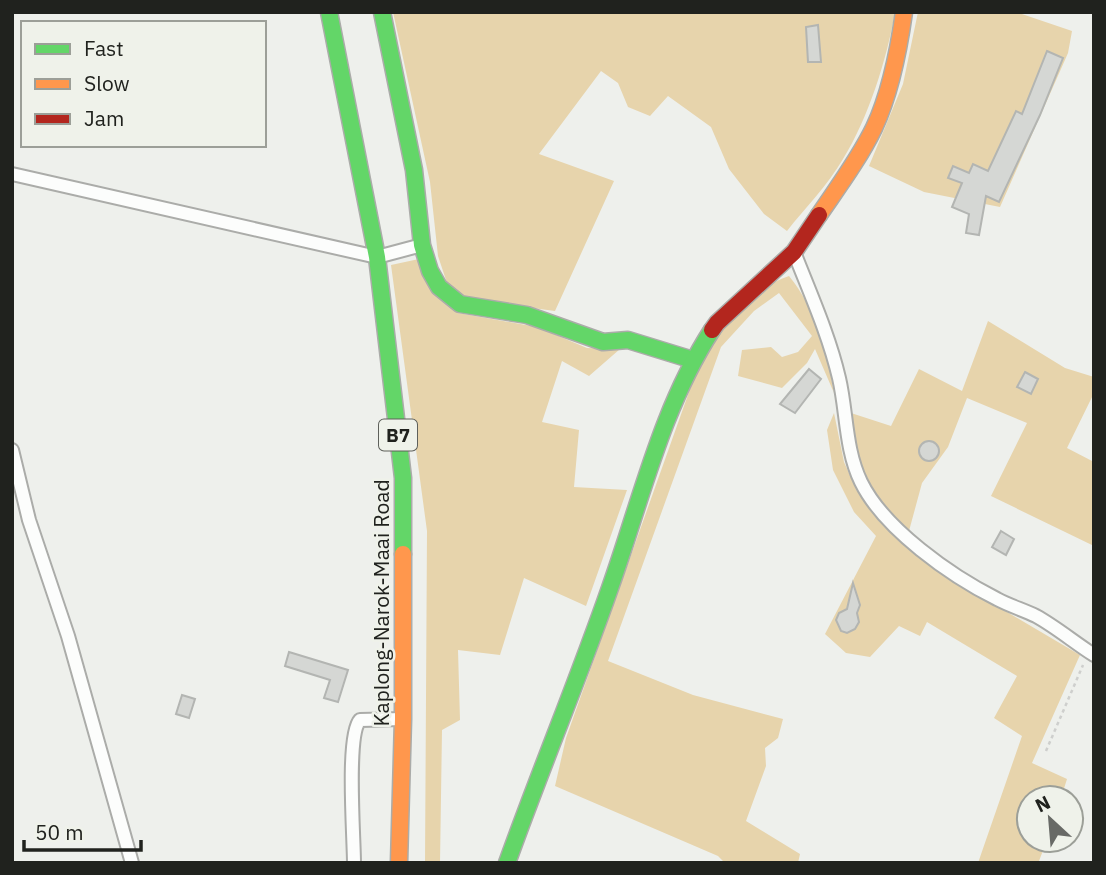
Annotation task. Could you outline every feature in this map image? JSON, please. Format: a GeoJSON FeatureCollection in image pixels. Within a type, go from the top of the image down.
{"type":"FeatureCollection","features":[{"type":"Feature","properties":{"kind":"main road","name":"Kaplong-Narok-Maai Road"},"geometry":{"type":"LineString","coordinates":[[330,12],[377,257],[403,478],[403,719],[399,863]]}},
{"type":"Feature","properties":{"kind":"main road"},"geometry":{"type":"LineString","coordinates":[[382,12],[412,157],[422,246],[430,271],[439,287],[460,304],[527,315],[603,342],[628,340],[693,360]]}},
{"type":"Feature","properties":{"kind":"main road"},"geometry":{"type":"LineString","coordinates":[[507,863],[610,589],[664,425],[693,360],[718,323],[794,252],[856,160],[875,125],[898,52],[904,12]]}},
{"type":"Feature","properties":{"kind":"street"},"geometry":{"type":"LineString","coordinates":[[12,174],[377,257],[422,246]]}},
{"type":"Feature","properties":{"kind":"street"},"geometry":{"type":"LineString","coordinates":[[794,252],[832,354],[843,401],[844,421],[861,482],[880,510],[903,534],[948,569],[996,599],[1037,617],[1091,654]]}},
{"type":"Feature","properties":{"kind":"street"},"geometry":{"type":"LineString","coordinates":[[12,450],[29,520],[68,636],[132,863]]}},
{"type":"Feature","properties":{"kind":"street"},"geometry":{"type":"LineString","coordinates":[[354,863],[352,750],[356,726],[360,720],[403,719]]}},
{"type":"Feature","properties":{"kind":"path"},"geometry":{"type":"LineString","coordinates":[[1046,751],[1091,654]]}},
{"type":"Feature","properties":{"kind":"shaded area"},"geometry":{"type":"Polygon","coordinates":[[[393,12],[895,12],[887,49],[861,126],[830,178],[787,231],[764,214],[729,169],[711,127],[668,96],[650,116],[628,107],[618,83],[601,71],[539,154],[614,181],[555,311],[463,299],[447,283],[438,256],[430,182],[393,12]]]}},
{"type":"Feature","properties":{"kind":"shaded area"},"geometry":{"type":"Polygon","coordinates":[[[918,12],[1016,12],[1072,31],[1068,53],[1000,207],[924,192],[869,166],[903,84],[918,12]]]}},
{"type":"Feature","properties":{"kind":"shaded area"},"geometry":{"type":"Polygon","coordinates":[[[419,259],[458,313],[537,327],[587,348],[620,349],[589,376],[562,361],[542,422],[579,430],[574,487],[627,490],[586,606],[524,578],[500,655],[458,650],[460,720],[442,730],[440,863],[425,863],[427,531],[391,265],[419,259]]]}},
{"type":"Feature","properties":{"kind":"shaded area"},"geometry":{"type":"Polygon","coordinates":[[[789,276],[806,302],[819,331],[834,393],[815,349],[807,363],[782,388],[738,376],[742,350],[771,347],[782,357],[798,352],[812,336],[779,293],[754,311],[721,347],[608,661],[693,695],[783,719],[778,738],[765,748],[766,766],[746,821],[800,854],[798,863],[725,863],[718,856],[555,786],[566,738],[700,361],[728,322],[749,300],[774,282],[789,276]]]}},
{"type":"Feature","properties":{"kind":"shaded area"},"geometry":{"type":"Polygon","coordinates":[[[988,321],[1065,368],[1094,377],[1094,393],[1067,448],[1094,462],[1094,546],[991,496],[1027,423],[967,398],[948,447],[922,483],[909,531],[884,503],[868,478],[858,450],[851,413],[891,426],[919,369],[962,391],[988,321]]]}},
{"type":"Feature","properties":{"kind":"shaded area"},"geometry":{"type":"Polygon","coordinates":[[[834,413],[844,462],[857,491],[890,531],[941,573],[1080,655],[1032,763],[1067,779],[1065,784],[1015,784],[1015,854],[1042,854],[1039,861],[1043,863],[978,863],[1022,736],[994,718],[1017,676],[927,622],[920,636],[899,626],[870,657],[846,653],[825,634],[876,536],[854,512],[833,470],[827,430],[834,413]]]}},
{"type":"Feature","properties":{"kind":"building"},"geometry":{"type":"Polygon","coordinates":[[[818,25],[821,62],[808,62],[806,27],[818,25]]]}},
{"type":"Feature","properties":{"kind":"building"},"geometry":{"type":"Polygon","coordinates":[[[1047,51],[1063,58],[1040,115],[999,202],[986,196],[979,235],[966,233],[969,214],[952,207],[962,183],[948,178],[953,166],[969,173],[973,164],[988,171],[1016,111],[1022,114],[1047,51]]]}},
{"type":"Feature","properties":{"kind":"building"},"geometry":{"type":"Polygon","coordinates":[[[809,369],[821,379],[795,413],[780,404],[809,369]]]}},
{"type":"Feature","properties":{"kind":"building"},"geometry":{"type":"Polygon","coordinates":[[[1025,372],[1038,379],[1031,394],[1017,387],[1025,372]]]}},
{"type":"Feature","properties":{"kind":"building"},"geometry":{"type":"Polygon","coordinates":[[[929,441],[936,444],[939,451],[936,458],[929,461],[922,458],[919,451],[922,444],[929,441]]]}},
{"type":"Feature","properties":{"kind":"building"},"geometry":{"type":"Polygon","coordinates":[[[1001,531],[1014,539],[1006,555],[992,547],[1001,531]]]}},
{"type":"Feature","properties":{"kind":"building"},"geometry":{"type":"Polygon","coordinates":[[[853,583],[860,605],[857,613],[859,622],[855,629],[847,633],[841,631],[836,620],[839,613],[847,609],[853,583]]]}},
{"type":"Feature","properties":{"kind":"building"},"geometry":{"type":"Polygon","coordinates":[[[289,652],[348,670],[338,702],[324,698],[330,680],[285,666],[289,652]]]}},
{"type":"Feature","properties":{"kind":"building"},"geometry":{"type":"Polygon","coordinates":[[[182,695],[195,699],[189,718],[176,714],[182,695]]]}},
{"type":"Feature","properties":{"kind":"traffic: fast"},"geometry":{"type":"LineString","coordinates":[[329,12],[377,257],[403,478],[403,554]]}},
{"type":"Feature","properties":{"kind":"traffic: fast"},"geometry":{"type":"LineString","coordinates":[[382,12],[414,170],[422,245],[430,271],[439,287],[460,304],[527,315],[603,342],[628,340],[693,360]]}},
{"type":"Feature","properties":{"kind":"traffic: fast"},"geometry":{"type":"LineString","coordinates":[[507,863],[598,622],[665,423],[694,360],[712,330]]}},
{"type":"Feature","properties":{"kind":"traffic: slow"},"geometry":{"type":"LineString","coordinates":[[819,215],[862,151],[880,115],[893,71],[904,12]]}},
{"type":"Feature","properties":{"kind":"traffic: slow"},"geometry":{"type":"LineString","coordinates":[[399,863],[403,719],[403,554]]}},
{"type":"Feature","properties":{"kind":"traffic: jam"},"geometry":{"type":"LineString","coordinates":[[712,330],[794,252],[819,215]]}}]}
